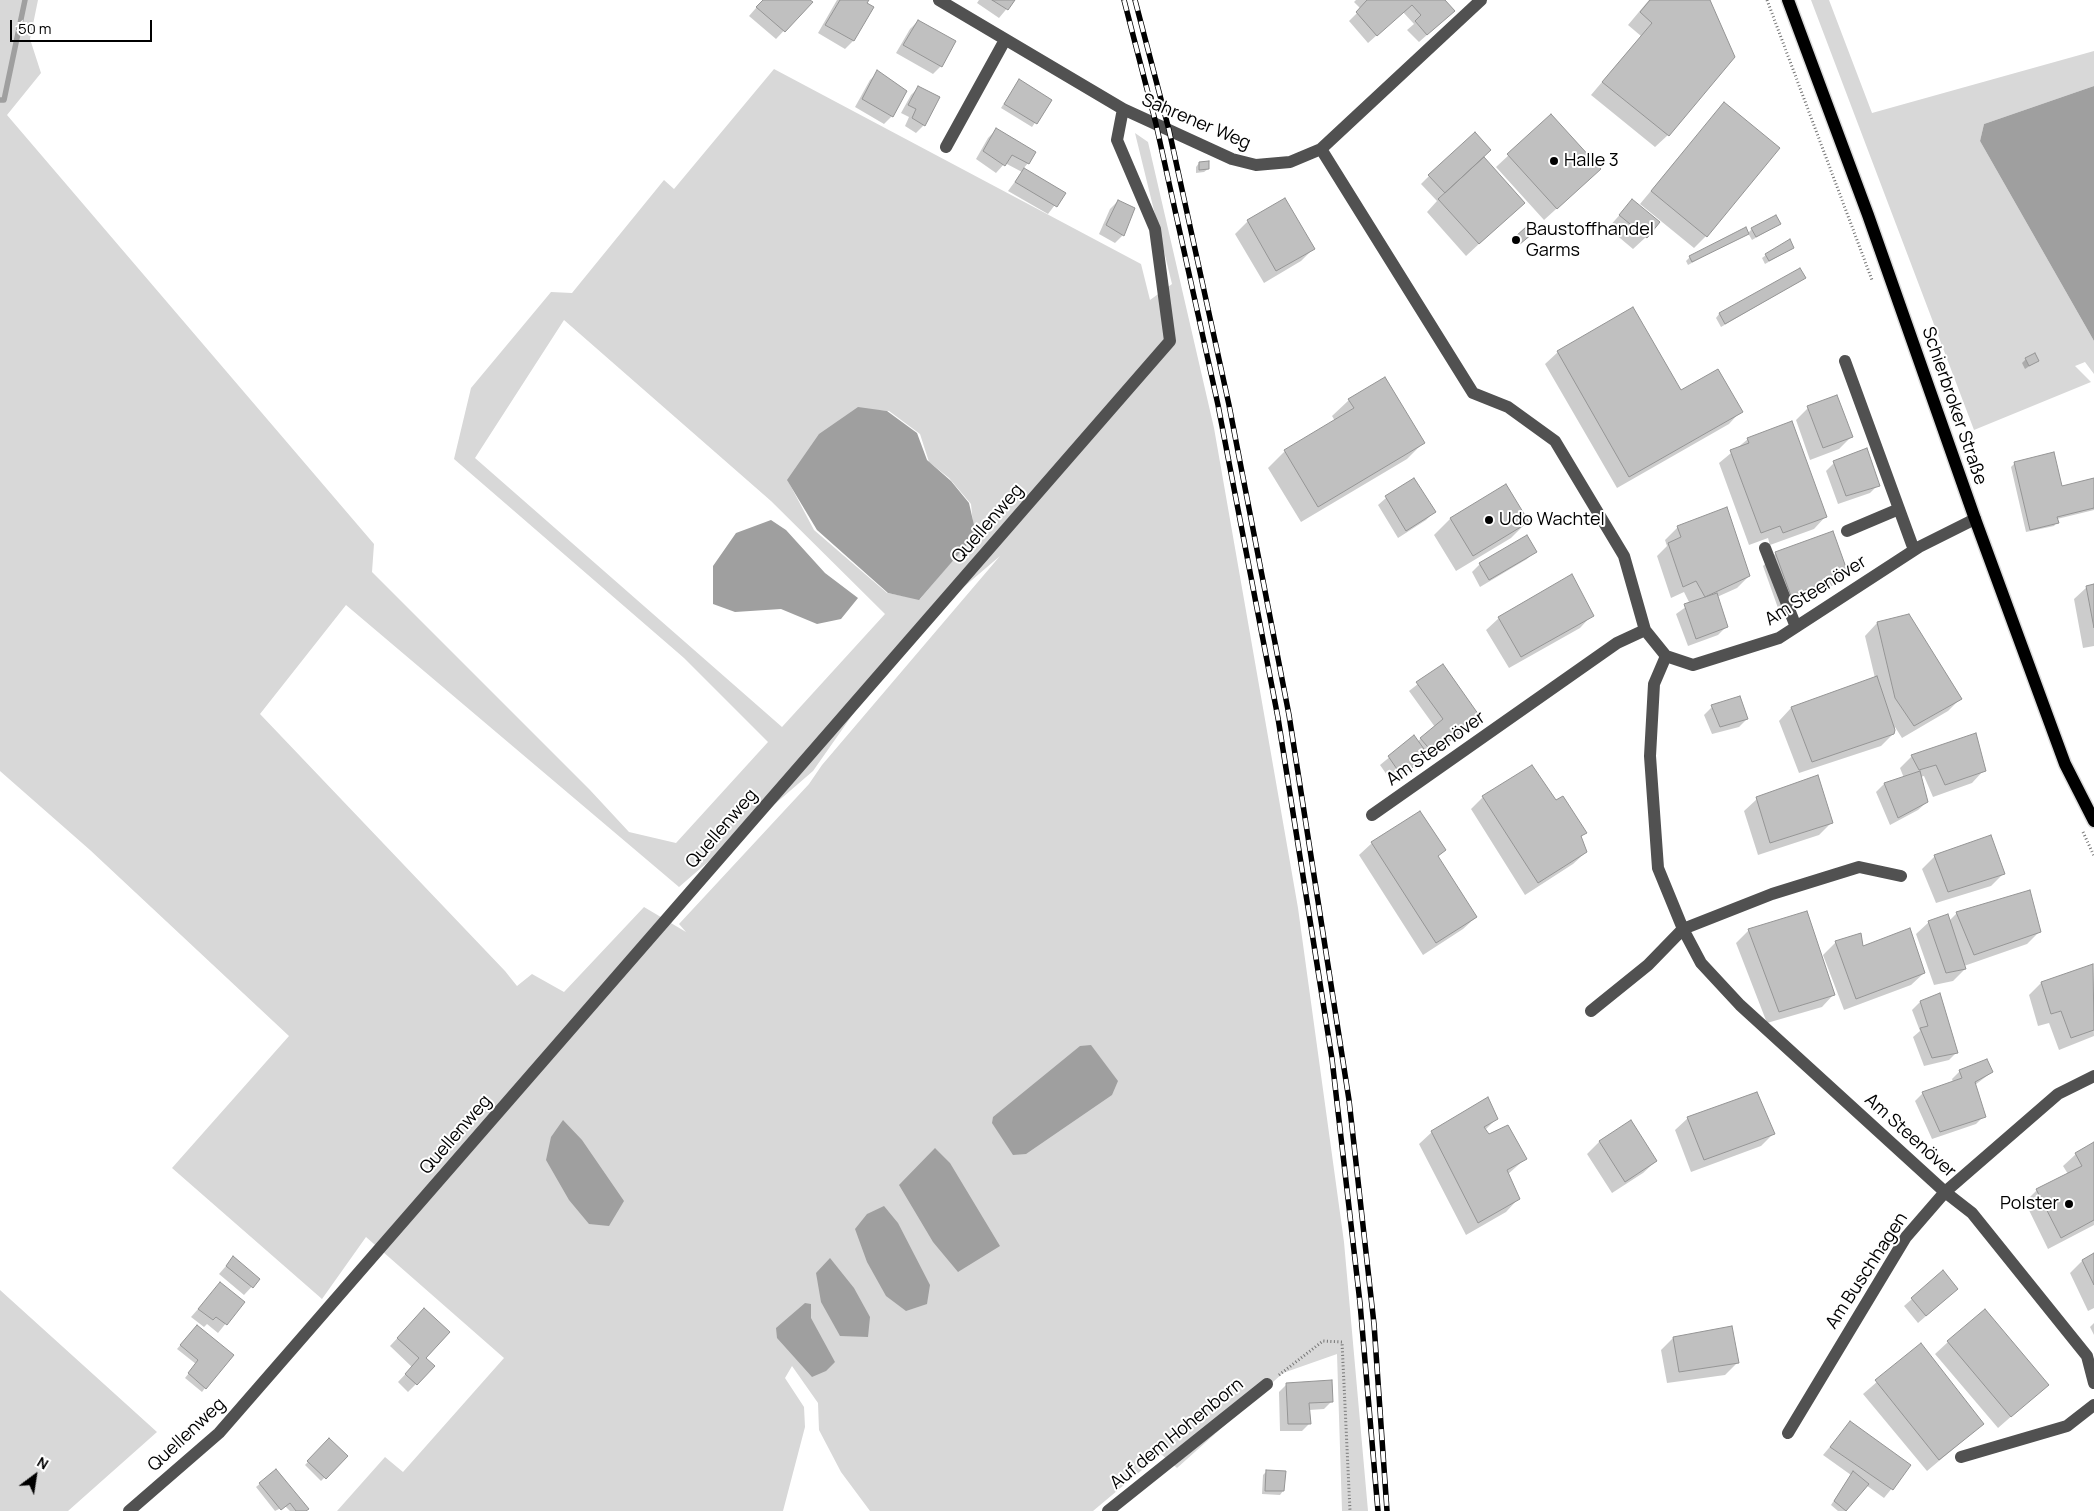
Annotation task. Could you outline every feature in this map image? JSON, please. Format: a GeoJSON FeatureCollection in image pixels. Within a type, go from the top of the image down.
{"type":"FeatureCollection","features":[{"type":"Feature","properties":{"kind":"main road","name":"Schierbroker Straße"},"geometry":{"type":"LineString","coordinates":[[1788,0],[1868,215],[1975,519],[2065,764],[2094,821]]}},
{"type":"Feature","properties":{"kind":"street","name":"Sahrener Weg"},"geometry":{"type":"LineString","coordinates":[[939,0],[1123,109],[1232,159],[1256,165],[1290,162],[1321,148],[1482,0]]}},
{"type":"Feature","properties":{"kind":"street"},"geometry":{"type":"LineString","coordinates":[[946,147],[1005,40]]}},
{"type":"Feature","properties":{"kind":"street","name":"Quellenweg"},"geometry":{"type":"LineString","coordinates":[[129,1511],[219,1433],[1170,341],[1155,229],[1117,140],[1123,109]]}},
{"type":"Feature","properties":{"kind":"street"},"geometry":{"type":"LineString","coordinates":[[1321,148],[1473,393],[1508,408],[1555,441],[1624,556],[1645,630],[1666,656]]}},
{"type":"Feature","properties":{"kind":"street"},"geometry":{"type":"LineString","coordinates":[[1845,361],[1914,550]]}},
{"type":"Feature","properties":{"kind":"street"},"geometry":{"type":"LineString","coordinates":[[1847,531],[1899,509]]}},
{"type":"Feature","properties":{"kind":"street","name":"Am Steenöver"},"geometry":{"type":"LineString","coordinates":[[1975,519],[1914,550],[1779,638],[1693,665],[1666,656],[1654,684],[1650,756],[1658,868],[1683,929],[1701,963],[1740,1005],[1945,1192],[1972,1212],[2087,1356],[2094,1383]]}},
{"type":"Feature","properties":{"kind":"street"},"geometry":{"type":"LineString","coordinates":[[1765,548],[1796,627]]}},
{"type":"Feature","properties":{"kind":"street","name":"Am Steenöver"},"geometry":{"type":"LineString","coordinates":[[1372,815],[1617,643],[1645,630]]}},
{"type":"Feature","properties":{"kind":"street"},"geometry":{"type":"LineString","coordinates":[[1591,1011],[1648,965],[1683,929],[1772,894],[1859,867],[1901,876]]}},
{"type":"Feature","properties":{"kind":"street","name":"Am Buschhagen"},"geometry":{"type":"LineString","coordinates":[[1788,1432],[1906,1237],[1945,1192],[2058,1094],[2094,1076]]}},
{"type":"Feature","properties":{"kind":"street","name":"Auf dem Hohenborn"},"geometry":{"type":"LineString","coordinates":[[1108,1511],[1267,1384]]}},
{"type":"Feature","properties":{"kind":"street"},"geometry":{"type":"LineString","coordinates":[[1961,1457],[2067,1426],[2094,1406]]}},
{"type":"Feature","properties":{"kind":"path"},"geometry":{"type":"LineString","coordinates":[[1267,1384],[1324,1341],[1342,1342],[1350,1511]]}},
{"type":"Feature","properties":{"kind":"shaded area"},"geometry":{"type":"Polygon","coordinates":[[[0,0],[38,0],[30,39],[41,73],[7,115],[374,544],[372,572],[590,790],[629,832],[676,843],[768,742],[684,658],[454,459],[471,388],[551,292],[572,293],[664,180],[674,189],[774,69],[1141,264],[1150,300],[1172,284],[1135,133],[1148,142],[1214,428],[1298,908],[1344,1242],[1368,1511],[1342,1511],[1337,1354],[1283,1373],[1177,1468],[1161,1454],[1093,1511],[870,1511],[841,1472],[819,1430],[818,1403],[792,1366],[785,1378],[804,1407],[805,1427],[783,1511],[337,1511],[385,1457],[403,1472],[504,1358],[366,1237],[322,1299],[172,1168],[289,1036],[90,850],[0,771],[0,0]],[[564,320],[475,458],[782,727],[885,614],[771,501],[564,320]],[[856,409],[788,481],[814,530],[887,593],[920,599],[974,535],[971,504],[949,478],[929,462],[920,434],[889,411],[856,409]],[[1000,556],[910,633],[813,771],[679,887],[346,605],[260,714],[505,971],[517,986],[532,974],[564,992],[644,907],[686,932],[679,924],[809,784],[822,765],[1000,556]]]}},
{"type":"Feature","properties":{"kind":"shaded area"},"geometry":{"type":"Polygon","coordinates":[[[1811,0],[1829,0],[1872,113],[2094,51],[2094,86],[1984,124],[1980,141],[2094,341],[2094,374],[2085,362],[2075,366],[2091,382],[1974,430],[1811,0]]]}},
{"type":"Feature","properties":{"kind":"shaded area"},"geometry":{"type":"Polygon","coordinates":[[[2094,86],[2094,341],[1980,141],[1984,124],[2094,86]]]}},
{"type":"Feature","properties":{"kind":"shaded area"},"geometry":{"type":"Polygon","coordinates":[[[858,407],[887,411],[917,433],[927,460],[951,481],[969,503],[976,534],[919,600],[888,593],[817,530],[787,480],[819,434],[858,407]]]}},
{"type":"Feature","properties":{"kind":"shaded area"},"geometry":{"type":"Polygon","coordinates":[[[771,520],[786,530],[825,573],[858,598],[841,619],[817,624],[781,609],[735,612],[713,604],[713,566],[736,533],[771,520]]]}},
{"type":"Feature","properties":{"kind":"shaded area"},"geometry":{"type":"Polygon","coordinates":[[[1091,1045],[1118,1081],[1112,1095],[1026,1154],[1013,1155],[992,1123],[993,1117],[1080,1046],[1091,1045]]]}},
{"type":"Feature","properties":{"kind":"shaded area"},"geometry":{"type":"Polygon","coordinates":[[[563,1120],[582,1140],[624,1201],[609,1226],[589,1224],[569,1200],[546,1160],[551,1137],[563,1120]]]}},
{"type":"Feature","properties":{"kind":"shaded area"},"geometry":{"type":"Polygon","coordinates":[[[935,1148],[950,1163],[1000,1246],[958,1272],[933,1242],[899,1185],[935,1148]]]}},
{"type":"Feature","properties":{"kind":"shaded area"},"geometry":{"type":"Polygon","coordinates":[[[884,1206],[898,1223],[930,1285],[927,1304],[906,1311],[886,1296],[867,1262],[855,1229],[867,1214],[884,1206]]]}},
{"type":"Feature","properties":{"kind":"shaded area"},"geometry":{"type":"Polygon","coordinates":[[[830,1258],[854,1288],[870,1317],[868,1337],[840,1336],[821,1302],[816,1273],[830,1258]]]}},
{"type":"Feature","properties":{"kind":"shaded area"},"geometry":{"type":"Polygon","coordinates":[[[0,1290],[157,1432],[68,1511],[0,1511],[0,1290]]]}},
{"type":"Feature","properties":{"kind":"shaded area"},"geometry":{"type":"Polygon","coordinates":[[[805,1303],[811,1304],[811,1318],[835,1362],[826,1371],[812,1377],[777,1338],[776,1328],[805,1303]]]}},
{"type":"Feature","properties":{"kind":"building"},"geometry":{"type":"Polygon","coordinates":[[[763,0],[810,0],[813,2],[785,32],[756,7],[763,0]]]}},
{"type":"Feature","properties":{"kind":"building"},"geometry":{"type":"Polygon","coordinates":[[[840,0],[869,0],[867,3],[874,7],[854,41],[825,25],[840,0]]]}},
{"type":"Feature","properties":{"kind":"building"},"geometry":{"type":"Polygon","coordinates":[[[992,0],[1015,0],[1008,10],[992,0]]]}},
{"type":"Feature","properties":{"kind":"building"},"geometry":{"type":"Polygon","coordinates":[[[1367,0],[1445,0],[1455,11],[1427,35],[1415,21],[1421,15],[1412,5],[1377,36],[1356,12],[1367,0]]]}},
{"type":"Feature","properties":{"kind":"building"},"geometry":{"type":"Polygon","coordinates":[[[1650,0],[1710,0],[1735,57],[1669,136],[1602,82],[1652,23],[1640,12],[1650,0]]]}},
{"type":"Feature","properties":{"kind":"building"},"geometry":{"type":"Polygon","coordinates":[[[918,20],[956,41],[942,67],[903,45],[918,20]]]}},
{"type":"Feature","properties":{"kind":"building"},"geometry":{"type":"Polygon","coordinates":[[[877,70],[907,91],[893,117],[862,99],[877,70]]]}},
{"type":"Feature","properties":{"kind":"building"},"geometry":{"type":"Polygon","coordinates":[[[1019,79],[1052,100],[1037,124],[1004,104],[1019,79]]]}},
{"type":"Feature","properties":{"kind":"building"},"geometry":{"type":"Polygon","coordinates":[[[918,86],[940,97],[925,126],[912,118],[916,109],[908,105],[918,86]]]}},
{"type":"Feature","properties":{"kind":"building"},"geometry":{"type":"Polygon","coordinates":[[[1724,102],[1780,148],[1707,237],[1651,191],[1724,102]]]}},
{"type":"Feature","properties":{"kind":"building","name":"Halle 3"},"geometry":{"type":"Polygon","coordinates":[[[1551,114],[1601,169],[1557,209],[1507,154],[1551,114]]]}},
{"type":"Feature","properties":{"kind":"building"},"geometry":{"type":"Polygon","coordinates":[[[996,128],[1036,152],[1029,164],[1012,155],[1005,166],[983,151],[996,128]]]}},
{"type":"Feature","properties":{"kind":"building"},"geometry":{"type":"Polygon","coordinates":[[[1475,132],[1491,150],[1445,193],[1428,175],[1475,132]]]}},
{"type":"Feature","properties":{"kind":"building"},"geometry":{"type":"Polygon","coordinates":[[[1484,157],[1525,203],[1479,244],[1438,199],[1484,157]]]}},
{"type":"Feature","properties":{"kind":"building"},"geometry":{"type":"Polygon","coordinates":[[[1209,161],[1209,169],[1199,170],[1199,162],[1209,161]]]}},
{"type":"Feature","properties":{"kind":"building"},"geometry":{"type":"Polygon","coordinates":[[[1024,168],[1066,193],[1057,207],[1015,182],[1024,168]]]}},
{"type":"Feature","properties":{"kind":"building"},"geometry":{"type":"Polygon","coordinates":[[[1285,198],[1315,249],[1276,271],[1247,220],[1285,198]]]}},
{"type":"Feature","properties":{"kind":"building"},"geometry":{"type":"Polygon","coordinates":[[[1632,199],[1660,222],[1647,238],[1619,215],[1632,199]]]}},
{"type":"Feature","properties":{"kind":"building"},"geometry":{"type":"Polygon","coordinates":[[[1118,200],[1135,208],[1124,236],[1106,225],[1118,200]]]}},
{"type":"Feature","properties":{"kind":"building"},"geometry":{"type":"Polygon","coordinates":[[[1776,215],[1781,224],[1756,237],[1751,228],[1776,215]]]}},
{"type":"Feature","properties":{"kind":"building"},"geometry":{"type":"Polygon","coordinates":[[[1526,227],[1532,234],[1520,244],[1515,237],[1526,227]]]}},
{"type":"Feature","properties":{"kind":"building"},"geometry":{"type":"Polygon","coordinates":[[[1746,227],[1749,234],[1692,262],[1689,256],[1746,227]]]}},
{"type":"Feature","properties":{"kind":"building"},"geometry":{"type":"Polygon","coordinates":[[[1790,239],[1794,248],[1769,261],[1765,254],[1790,239]]]}},
{"type":"Feature","properties":{"kind":"building"},"geometry":{"type":"Polygon","coordinates":[[[1800,268],[1806,278],[1725,324],[1719,313],[1800,268]]]}},
{"type":"Feature","properties":{"kind":"building"},"geometry":{"type":"Polygon","coordinates":[[[1633,307],[1681,390],[1718,369],[1743,412],[1629,477],[1557,351],[1633,307]]]}},
{"type":"Feature","properties":{"kind":"building"},"geometry":{"type":"Polygon","coordinates":[[[2035,353],[2039,361],[2029,366],[2025,358],[2035,353]]]}},
{"type":"Feature","properties":{"kind":"building"},"geometry":{"type":"Polygon","coordinates":[[[1385,377],[1425,443],[1318,507],[1284,450],[1354,408],[1348,399],[1385,377]]]}},
{"type":"Feature","properties":{"kind":"building"},"geometry":{"type":"Polygon","coordinates":[[[1837,395],[1853,437],[1823,448],[1807,406],[1837,395]]]}},
{"type":"Feature","properties":{"kind":"building"},"geometry":{"type":"Polygon","coordinates":[[[1792,421],[1827,517],[1783,533],[1780,526],[1761,533],[1730,450],[1749,443],[1747,438],[1792,421]]]}},
{"type":"Feature","properties":{"kind":"building"},"geometry":{"type":"Polygon","coordinates":[[[1867,448],[1880,486],[1846,496],[1833,461],[1867,448]]]}},
{"type":"Feature","properties":{"kind":"building"},"geometry":{"type":"Polygon","coordinates":[[[2054,452],[2062,486],[2094,478],[2094,508],[2057,517],[2059,523],[2030,530],[2014,462],[2054,452]]]}},
{"type":"Feature","properties":{"kind":"building"},"geometry":{"type":"Polygon","coordinates":[[[1414,478],[1436,512],[1406,531],[1385,496],[1414,478]]]}},
{"type":"Feature","properties":{"kind":"building","name":"Udo Wachtel"},"geometry":{"type":"Polygon","coordinates":[[[1506,484],[1529,522],[1473,556],[1450,518],[1506,484]]]}},
{"type":"Feature","properties":{"kind":"building"},"geometry":{"type":"Polygon","coordinates":[[[1727,507],[1750,576],[1705,597],[1696,581],[1683,587],[1668,543],[1681,537],[1677,526],[1727,507]]]}},
{"type":"Feature","properties":{"kind":"building"},"geometry":{"type":"Polygon","coordinates":[[[1833,531],[1848,573],[1791,596],[1775,552],[1833,531]]]}},
{"type":"Feature","properties":{"kind":"building"},"geometry":{"type":"Polygon","coordinates":[[[1527,535],[1537,552],[1489,580],[1479,563],[1527,535]]]}},
{"type":"Feature","properties":{"kind":"building"},"geometry":{"type":"Polygon","coordinates":[[[1572,574],[1594,616],[1521,657],[1498,617],[1572,574]]]}},
{"type":"Feature","properties":{"kind":"building"},"geometry":{"type":"Polygon","coordinates":[[[2094,584],[2094,628],[2086,586],[2094,584]]]}},
{"type":"Feature","properties":{"kind":"building"},"geometry":{"type":"Polygon","coordinates":[[[1717,593],[1728,627],[1696,639],[1684,604],[1717,593]]]}},
{"type":"Feature","properties":{"kind":"building"},"geometry":{"type":"Polygon","coordinates":[[[1909,614],[1962,699],[1914,726],[1895,698],[1877,622],[1909,614]]]}},
{"type":"Feature","properties":{"kind":"building"},"geometry":{"type":"Polygon","coordinates":[[[1443,664],[1481,718],[1433,753],[1420,738],[1443,719],[1416,682],[1443,664]]]}},
{"type":"Feature","properties":{"kind":"building"},"geometry":{"type":"Polygon","coordinates":[[[1877,676],[1895,730],[1894,734],[1812,762],[1791,707],[1877,676]]]}},
{"type":"Feature","properties":{"kind":"building"},"geometry":{"type":"Polygon","coordinates":[[[1740,696],[1748,719],[1720,727],[1711,705],[1740,696]]]}},
{"type":"Feature","properties":{"kind":"building"},"geometry":{"type":"Polygon","coordinates":[[[1976,733],[1986,771],[1945,785],[1936,765],[1919,770],[1911,755],[1976,733]]]}},
{"type":"Feature","properties":{"kind":"building"},"geometry":{"type":"Polygon","coordinates":[[[1414,735],[1429,756],[1401,775],[1388,756],[1414,735]]]}},
{"type":"Feature","properties":{"kind":"building"},"geometry":{"type":"Polygon","coordinates":[[[1532,765],[1556,800],[1563,796],[1587,833],[1581,836],[1587,852],[1538,883],[1482,796],[1532,765]]]}},
{"type":"Feature","properties":{"kind":"building"},"geometry":{"type":"Polygon","coordinates":[[[1920,771],[1928,802],[1898,818],[1884,783],[1920,771]]]}},
{"type":"Feature","properties":{"kind":"building"},"geometry":{"type":"Polygon","coordinates":[[[1818,775],[1833,823],[1770,843],[1756,797],[1818,775]]]}},
{"type":"Feature","properties":{"kind":"building"},"geometry":{"type":"Polygon","coordinates":[[[1420,811],[1446,850],[1438,856],[1477,917],[1436,943],[1371,842],[1420,811]]]}},
{"type":"Feature","properties":{"kind":"building"},"geometry":{"type":"Polygon","coordinates":[[[1991,835],[2005,874],[1948,892],[1934,855],[1991,835]]]}},
{"type":"Feature","properties":{"kind":"building"},"geometry":{"type":"Polygon","coordinates":[[[2030,890],[2041,932],[1974,955],[1956,912],[2030,890]]]}},
{"type":"Feature","properties":{"kind":"building"},"geometry":{"type":"Polygon","coordinates":[[[1807,911],[1835,995],[1779,1012],[1748,929],[1807,911]]]}},
{"type":"Feature","properties":{"kind":"building"},"geometry":{"type":"Polygon","coordinates":[[[1948,914],[1966,969],[1946,973],[1928,921],[1948,914]]]}},
{"type":"Feature","properties":{"kind":"building"},"geometry":{"type":"Polygon","coordinates":[[[1910,928],[1925,973],[1856,999],[1835,941],[1861,933],[1863,946],[1910,928]]]}},
{"type":"Feature","properties":{"kind":"building"},"geometry":{"type":"Polygon","coordinates":[[[2093,964],[2094,1030],[2071,1038],[2061,1011],[2051,1014],[2041,982],[2093,964]]]}},
{"type":"Feature","properties":{"kind":"building"},"geometry":{"type":"Polygon","coordinates":[[[1940,993],[1958,1053],[1932,1058],[1920,1028],[1928,1026],[1920,1001],[1940,993]]]}},
{"type":"Feature","properties":{"kind":"building"},"geometry":{"type":"Polygon","coordinates":[[[1987,1059],[1993,1072],[1975,1082],[1986,1117],[1940,1132],[1922,1092],[1962,1078],[1959,1070],[1987,1059]]]}},
{"type":"Feature","properties":{"kind":"building"},"geometry":{"type":"Polygon","coordinates":[[[1757,1092],[1775,1134],[1704,1160],[1687,1117],[1757,1092]]]}},
{"type":"Feature","properties":{"kind":"building"},"geometry":{"type":"Polygon","coordinates":[[[1488,1097],[1498,1119],[1484,1127],[1489,1134],[1508,1125],[1527,1159],[1507,1170],[1520,1199],[1478,1223],[1431,1131],[1488,1097]]]}},
{"type":"Feature","properties":{"kind":"building"},"geometry":{"type":"Polygon","coordinates":[[[1631,1120],[1657,1161],[1625,1182],[1599,1141],[1631,1120]]]}},
{"type":"Feature","properties":{"kind":"building","name":"Polster"},"geometry":{"type":"Polygon","coordinates":[[[2094,1142],[2094,1220],[2061,1238],[2036,1189],[2082,1166],[2075,1153],[2094,1142]]]}},
{"type":"Feature","properties":{"kind":"building"},"geometry":{"type":"Polygon","coordinates":[[[2094,1253],[2094,1285],[2082,1260],[2094,1253]]]}},
{"type":"Feature","properties":{"kind":"building"},"geometry":{"type":"Polygon","coordinates":[[[233,1256],[260,1279],[253,1288],[226,1266],[233,1256]]]}},
{"type":"Feature","properties":{"kind":"building"},"geometry":{"type":"Polygon","coordinates":[[[1943,1270],[1958,1289],[1926,1316],[1911,1298],[1943,1270]]]}},
{"type":"Feature","properties":{"kind":"building"},"geometry":{"type":"Polygon","coordinates":[[[220,1282],[245,1302],[227,1325],[216,1317],[213,1320],[198,1309],[220,1282]]]}},
{"type":"Feature","properties":{"kind":"building"},"geometry":{"type":"Polygon","coordinates":[[[424,1308],[450,1332],[426,1358],[435,1366],[417,1385],[405,1374],[419,1358],[397,1338],[424,1308]]]}},
{"type":"Feature","properties":{"kind":"building"},"geometry":{"type":"Polygon","coordinates":[[[1985,1309],[2049,1385],[2011,1417],[1947,1341],[1985,1309]]]}},
{"type":"Feature","properties":{"kind":"building"},"geometry":{"type":"Polygon","coordinates":[[[197,1325],[234,1355],[206,1389],[188,1373],[198,1360],[180,1345],[197,1325]]]}},
{"type":"Feature","properties":{"kind":"building"},"geometry":{"type":"Polygon","coordinates":[[[1732,1326],[1739,1363],[1679,1372],[1673,1337],[1732,1326]]]}},
{"type":"Feature","properties":{"kind":"building"},"geometry":{"type":"Polygon","coordinates":[[[1921,1343],[1984,1424],[1939,1460],[1875,1380],[1921,1343]]]}},
{"type":"Feature","properties":{"kind":"building"},"geometry":{"type":"Polygon","coordinates":[[[1332,1380],[1333,1402],[1309,1403],[1311,1424],[1288,1424],[1286,1383],[1332,1380]]]}},
{"type":"Feature","properties":{"kind":"building"},"geometry":{"type":"Polygon","coordinates":[[[1850,1421],[1911,1465],[1893,1490],[1830,1447],[1850,1421]]]}},
{"type":"Feature","properties":{"kind":"building"},"geometry":{"type":"Polygon","coordinates":[[[329,1438],[348,1456],[326,1479],[307,1461],[329,1438]]]}},
{"type":"Feature","properties":{"kind":"building"},"geometry":{"type":"Polygon","coordinates":[[[276,1469],[309,1509],[306,1511],[296,1511],[290,1503],[281,1510],[259,1483],[276,1469]]]}},
{"type":"Feature","properties":{"kind":"building"},"geometry":{"type":"Polygon","coordinates":[[[1266,1470],[1286,1471],[1284,1491],[1265,1491],[1266,1470]]]}},
{"type":"Feature","properties":{"kind":"building"},"geometry":{"type":"Polygon","coordinates":[[[1853,1471],[1869,1484],[1846,1511],[1834,1501],[1853,1471]]]}},
{"type":"Feature","properties":{"kind":"waterway"},"geometry":{"type":"LineString","coordinates":[[0,100],[4,100],[25,0]]}},
{"type":"Feature","properties":{"kind":"railway"},"geometry":{"type":"LineString","coordinates":[[1124,0],[1156,124],[1218,405],[1278,718],[1332,1059],[1360,1303],[1378,1511]]}},
{"type":"Feature","properties":{"kind":"railway"},"geometry":{"type":"LineString","coordinates":[[1135,0],[1169,130],[1229,405],[1289,715],[1349,1100],[1374,1324],[1387,1511]]}},
{"type":"Feature","properties":{"kind":"place","name":"Halle 3"},"geometry":{"type":"Point","coordinates":[1554,161]}},
{"type":"Feature","properties":{"kind":"place","name":"Baustoffhandel Garms"},"geometry":{"type":"Point","coordinates":[1516,240]}},
{"type":"Feature","properties":{"kind":"place","name":"Udo Wachtel"},"geometry":{"type":"Point","coordinates":[1489,520]}},
{"type":"Feature","properties":{"kind":"place","name":"Polster"},"geometry":{"type":"Point","coordinates":[2069,1204]}}]}
